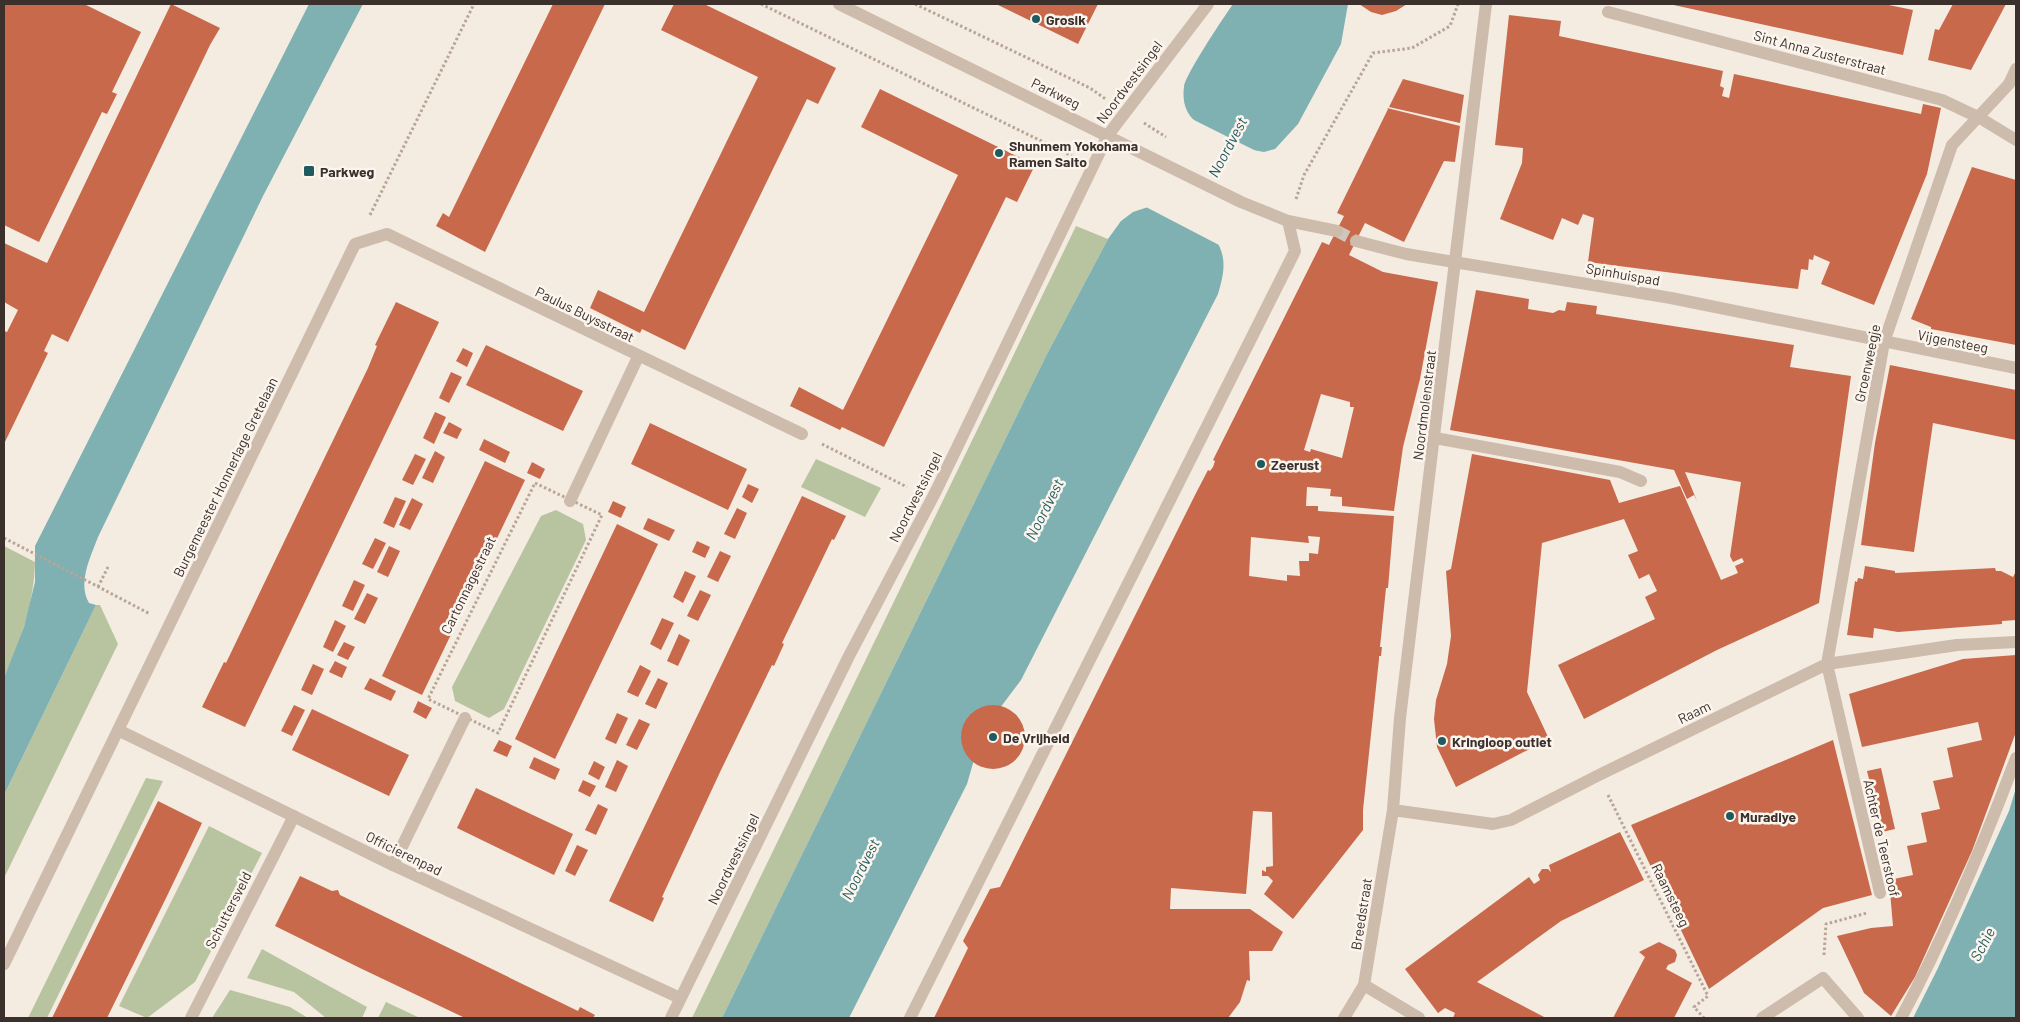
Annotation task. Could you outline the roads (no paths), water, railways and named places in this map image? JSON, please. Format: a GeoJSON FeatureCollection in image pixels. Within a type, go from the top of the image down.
{"type":"FeatureCollection","features":[{"type":"Feature","properties":{"kind":"street","name":"Parkweg"},"geometry":{"type":"LineString","coordinates":[[839,4],[1241,202],[1288,221]]}},
{"type":"Feature","properties":{"kind":"street","name":"Noordvestsingel"},"geometry":{"type":"LineString","coordinates":[[671,1018],[849,656],[936,491],[1108,135],[1124,111],[1208,4]]}},
{"type":"Feature","properties":{"kind":"street","name":"Noordmolenstraat"},"geometry":{"type":"LineString","coordinates":[[1393,810],[1400,718],[1457,261],[1486,4]]}},
{"type":"Feature","properties":{"kind":"street","name":"Sint Anna Zusterstraat"},"geometry":{"type":"LineString","coordinates":[[1608,12],[1942,100],[1980,118],[2016,140]]}},
{"type":"Feature","properties":{"kind":"street","name":"Groenweegje"},"geometry":{"type":"LineString","coordinates":[[1826,664],[1884,342],[1952,145],[1980,118],[2009,84],[2016,69]]}},
{"type":"Feature","properties":{"kind":"street"},"geometry":{"type":"LineString","coordinates":[[910,1018],[1295,252],[1288,221],[1336,231]]}},
{"type":"Feature","properties":{"kind":"street","name":"Paulus Buysstraat"},"geometry":{"type":"LineString","coordinates":[[355,244],[387,234],[638,357],[802,434]]}},
{"type":"Feature","properties":{"kind":"street","name":"Spinhuispad"},"geometry":{"type":"LineString","coordinates":[[1356,241],[1406,254],[1672,298],[1884,342]]}},
{"type":"Feature","properties":{"kind":"street","name":"Burgemeester Honnerlage Gretelaan"},"geometry":{"type":"LineString","coordinates":[[4,964],[355,244]]}},
{"type":"Feature","properties":{"kind":"street","name":"Vijgensteeg"},"geometry":{"type":"LineString","coordinates":[[1884,342],[2016,368]]}},
{"type":"Feature","properties":{"kind":"street"},"geometry":{"type":"LineString","coordinates":[[570,501],[638,357]]}},
{"type":"Feature","properties":{"kind":"street"},"geometry":{"type":"LineString","coordinates":[[1435,438],[1620,472],[1641,481]]}},
{"type":"Feature","properties":{"kind":"street","name":"Raam"},"geometry":{"type":"LineString","coordinates":[[1393,810],[1493,824],[1511,820],[1598,775],[1826,664],[1957,645],[2016,642]]}},
{"type":"Feature","properties":{"kind":"street","name":"Achter de Teerstoof"},"geometry":{"type":"LineString","coordinates":[[1826,664],[1880,893]]}},
{"type":"Feature","properties":{"kind":"street"},"geometry":{"type":"LineString","coordinates":[[393,865],[465,718]]}},
{"type":"Feature","properties":{"kind":"street","name":"Officierenpad"},"geometry":{"type":"LineString","coordinates":[[118,730],[393,865],[680,998]]}},
{"type":"Feature","properties":{"kind":"street"},"geometry":{"type":"LineString","coordinates":[[1901,1018],[1933,958],[1977,862],[2016,758]]}},
{"type":"Feature","properties":{"kind":"street","name":"Breedstraat"},"geometry":{"type":"LineString","coordinates":[[1344,1018],[1364,985],[1393,810]]}},
{"type":"Feature","properties":{"kind":"street","name":"Schuttersveld"},"geometry":{"type":"LineString","coordinates":[[191,1018],[294,816]]}},
{"type":"Feature","properties":{"kind":"street"},"geometry":{"type":"LineString","coordinates":[[1762,1018],[1823,978],[1858,1018]]}},
{"type":"Feature","properties":{"kind":"street"},"geometry":{"type":"LineString","coordinates":[[1364,985],[1419,1018]]}},
{"type":"Feature","properties":{"kind":"water"},"geometry":{"type":"Polygon","coordinates":[[[309,4],[363,4],[263,196],[98,537],[86,570],[84,587],[89,603],[96,605],[4,795],[4,678],[24,627],[35,582],[35,546],[309,4]]]}},
{"type":"Feature","properties":{"kind":"water","name":"Noordvest"},"geometry":{"type":"Polygon","coordinates":[[[1233,4],[1348,4],[1341,44],[1298,124],[1275,149],[1264,152],[1253,150],[1214,237],[1221,251],[1224,265],[1218,294],[1021,680],[982,732],[967,784],[849,1018],[722,1018],[1047,354],[1108,239],[1121,221],[1133,212],[1148,207],[1157,208],[1199,124],[1188,113],[1184,103],[1186,81],[1233,4]]]}},
{"type":"Feature","properties":{"kind":"water","name":"Schie"},"geometry":{"type":"Polygon","coordinates":[[[2016,788],[2016,1018],[1913,1018],[1938,968],[2009,811],[2016,788]]]}},
{"type":"Feature","properties":{"kind":"tunnel"},"geometry":{"type":"LineString","coordinates":[[1337,231],[1356,241]]}},
{"type":"Feature","properties":{"kind":"place","name":"Grosik"},"geometry":{"type":"Point","coordinates":[1036,19]}},
{"type":"Feature","properties":{"kind":"place","name":"Shunmem Yokohama Ramen Saito"},"geometry":{"type":"Point","coordinates":[999,153]}},
{"type":"Feature","properties":{"kind":"place","name":"Parkweg"},"geometry":{"type":"Point","coordinates":[309,171]}},
{"type":"Feature","properties":{"kind":"place","name":"Zeerust"},"geometry":{"type":"Point","coordinates":[1261,464]}},
{"type":"Feature","properties":{"kind":"place","name":"De Vrijheid"},"geometry":{"type":"Point","coordinates":[993,737]}},
{"type":"Feature","properties":{"kind":"place","name":"Kringloop outlet"},"geometry":{"type":"Point","coordinates":[1442,741]}},
{"type":"Feature","properties":{"kind":"place","name":"Muradiye"},"geometry":{"type":"Point","coordinates":[1730,816]}}]}
